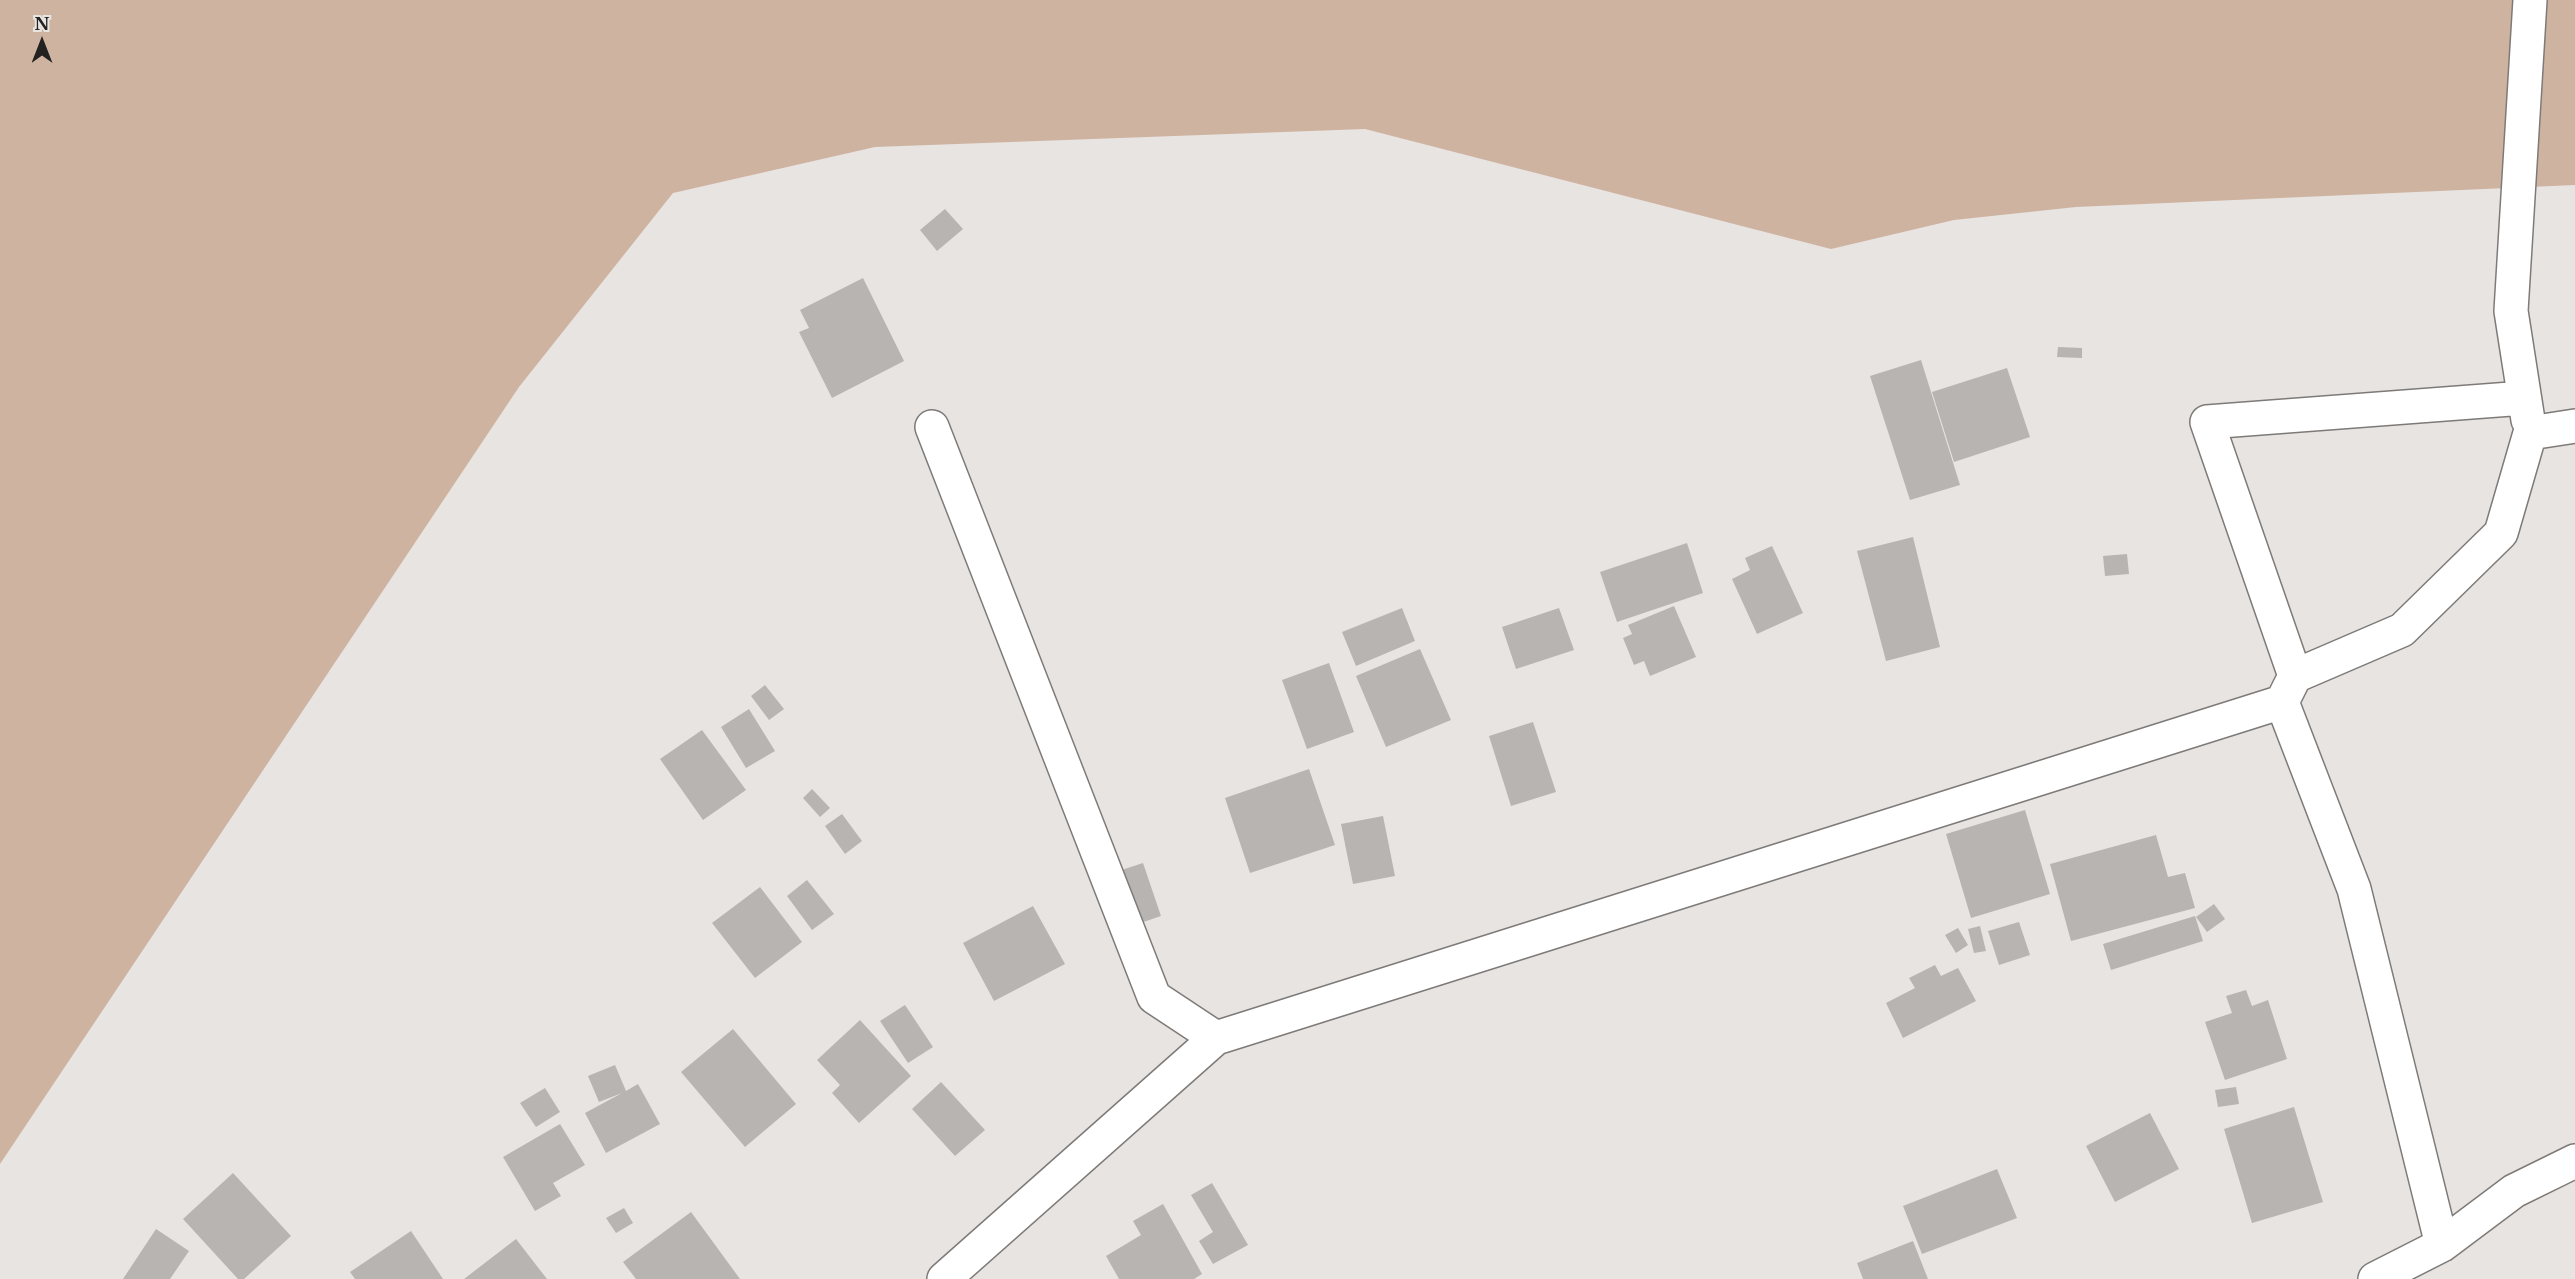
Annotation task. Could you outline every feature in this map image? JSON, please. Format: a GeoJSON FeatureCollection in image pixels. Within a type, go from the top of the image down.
{"type":"FeatureCollection","features":[{"type":"Feature","properties":{"kind":"street"},"geometry":{"type":"LineString","coordinates":[[944,1279],[1216,1038],[2289,689],[2402,630],[2501,533],[2530,433],[2511,311],[2530,0]]}},
{"type":"Feature","properties":{"kind":"street"},"geometry":{"type":"LineString","coordinates":[[2442,1245],[2354,889],[2289,689],[2207,422],[2524,398]]}},
{"type":"Feature","properties":{"kind":"street"},"geometry":{"type":"LineString","coordinates":[[2530,433],[2575,426]]}},
{"type":"Feature","properties":{"kind":"street"},"geometry":{"type":"LineString","coordinates":[[932,427],[1154,997],[1216,1038]]}},
{"type":"Feature","properties":{"kind":"street"},"geometry":{"type":"LineString","coordinates":[[2375,1279],[2442,1245],[2514,1191],[2575,1161]]}},
{"type":"Feature","properties":{"kind":"shaded area"},"geometry":{"type":"Polygon","coordinates":[[[0,0],[2575,0],[2575,185],[2076,207],[1954,220],[1831,249],[1365,129],[875,147],[673,193],[519,387],[0,1164],[0,0]]]}},
{"type":"Feature","properties":{"kind":"building"},"geometry":{"type":"Polygon","coordinates":[[[945,209],[963,229],[937,251],[920,230],[945,209]]]}},
{"type":"Feature","properties":{"kind":"building"},"geometry":{"type":"Polygon","coordinates":[[[863,278],[904,361],[832,398],[799,332],[809,328],[800,310],[863,278]]]}},
{"type":"Feature","properties":{"kind":"building"},"geometry":{"type":"Polygon","coordinates":[[[2058,347],[2082,348],[2082,358],[2057,357],[2058,347]]]}},
{"type":"Feature","properties":{"kind":"building"},"geometry":{"type":"Polygon","coordinates":[[[1921,360],[1960,485],[1910,500],[1870,376],[1921,360]]]}},
{"type":"Feature","properties":{"kind":"building"},"geometry":{"type":"Polygon","coordinates":[[[2007,368],[2030,437],[1954,462],[1932,392],[2007,368]]]}},
{"type":"Feature","properties":{"kind":"building"},"geometry":{"type":"Polygon","coordinates":[[[1913,537],[1940,647],[1886,661],[1857,551],[1913,537]]]}},
{"type":"Feature","properties":{"kind":"building"},"geometry":{"type":"Polygon","coordinates":[[[1687,543],[1703,593],[1617,622],[1600,572],[1687,543]]]}},
{"type":"Feature","properties":{"kind":"building"},"geometry":{"type":"Polygon","coordinates":[[[1772,546],[1803,613],[1757,634],[1732,579],[1750,570],[1745,558],[1772,546]]]}},
{"type":"Feature","properties":{"kind":"building"},"geometry":{"type":"Polygon","coordinates":[[[2127,554],[2129,574],[2105,576],[2103,556],[2127,554]]]}},
{"type":"Feature","properties":{"kind":"building"},"geometry":{"type":"Polygon","coordinates":[[[1674,606],[1696,657],[1650,676],[1644,661],[1634,665],[1623,638],[1632,634],[1628,625],[1674,606]]]}},
{"type":"Feature","properties":{"kind":"building"},"geometry":{"type":"Polygon","coordinates":[[[1402,608],[1415,641],[1356,666],[1342,632],[1402,608]]]}},
{"type":"Feature","properties":{"kind":"building"},"geometry":{"type":"Polygon","coordinates":[[[1559,608],[1574,650],[1516,669],[1502,627],[1559,608]]]}},
{"type":"Feature","properties":{"kind":"building"},"geometry":{"type":"Polygon","coordinates":[[[1420,649],[1451,720],[1386,747],[1356,676],[1420,649]]]}},
{"type":"Feature","properties":{"kind":"building"},"geometry":{"type":"Polygon","coordinates":[[[1329,663],[1354,732],[1307,749],[1282,680],[1329,663]]]}},
{"type":"Feature","properties":{"kind":"building"},"geometry":{"type":"Polygon","coordinates":[[[765,685],[784,709],[769,720],[751,696],[765,685]]]}},
{"type":"Feature","properties":{"kind":"building"},"geometry":{"type":"Polygon","coordinates":[[[749,709],[775,751],[746,768],[721,727],[749,709]]]}},
{"type":"Feature","properties":{"kind":"building"},"geometry":{"type":"Polygon","coordinates":[[[1533,722],[1556,792],[1511,806],[1489,736],[1533,722]]]}},
{"type":"Feature","properties":{"kind":"building"},"geometry":{"type":"Polygon","coordinates":[[[702,730],[746,790],[703,820],[660,759],[702,730]]]}},
{"type":"Feature","properties":{"kind":"building"},"geometry":{"type":"Polygon","coordinates":[[[1309,769],[1335,845],[1250,873],[1225,798],[1309,769]]]}},
{"type":"Feature","properties":{"kind":"building"},"geometry":{"type":"Polygon","coordinates":[[[812,789],[830,808],[820,817],[803,798],[812,789]]]}},
{"type":"Feature","properties":{"kind":"building"},"geometry":{"type":"Polygon","coordinates":[[[2025,810],[2050,894],[1971,918],[1946,834],[2025,810]]]}},
{"type":"Feature","properties":{"kind":"building"},"geometry":{"type":"Polygon","coordinates":[[[842,814],[862,841],[845,854],[825,826],[842,814]]]}},
{"type":"Feature","properties":{"kind":"building"},"geometry":{"type":"Polygon","coordinates":[[[1383,816],[1395,876],[1353,884],[1341,824],[1383,816]]]}},
{"type":"Feature","properties":{"kind":"building"},"geometry":{"type":"Polygon","coordinates":[[[2156,835],[2168,877],[2185,873],[2195,908],[2071,941],[2050,864],[2156,835]]]}},
{"type":"Feature","properties":{"kind":"building"},"geometry":{"type":"Polygon","coordinates":[[[1143,863],[1161,916],[1111,933],[1094,879],[1143,863]]]}},
{"type":"Feature","properties":{"kind":"building"},"geometry":{"type":"Polygon","coordinates":[[[807,880],[834,914],[812,930],[787,896],[807,880]]]}},
{"type":"Feature","properties":{"kind":"building"},"geometry":{"type":"Polygon","coordinates":[[[760,887],[802,942],[755,978],[712,923],[760,887]]]}},
{"type":"Feature","properties":{"kind":"building"},"geometry":{"type":"Polygon","coordinates":[[[2214,904],[2225,919],[2207,932],[2196,917],[2214,904]]]}},
{"type":"Feature","properties":{"kind":"building"},"geometry":{"type":"Polygon","coordinates":[[[1033,906],[1065,964],[994,1001],[963,943],[1033,906]]]}},
{"type":"Feature","properties":{"kind":"building"},"geometry":{"type":"Polygon","coordinates":[[[2195,916],[2203,941],[2111,970],[2103,944],[2195,916]]]}},
{"type":"Feature","properties":{"kind":"building"},"geometry":{"type":"Polygon","coordinates":[[[2019,922],[2030,955],[1999,965],[1988,931],[2019,922]]]}},
{"type":"Feature","properties":{"kind":"building"},"geometry":{"type":"Polygon","coordinates":[[[1980,926],[1986,951],[1974,953],[1968,929],[1980,926]]]}},
{"type":"Feature","properties":{"kind":"building"},"geometry":{"type":"Polygon","coordinates":[[[1958,928],[1968,945],[1956,953],[1945,935],[1958,928]]]}},
{"type":"Feature","properties":{"kind":"building"},"geometry":{"type":"Polygon","coordinates":[[[1935,965],[1941,976],[1958,968],[1976,1001],[1903,1038],[1886,1003],[1915,988],[1909,978],[1935,965]]]}},
{"type":"Feature","properties":{"kind":"building"},"geometry":{"type":"Polygon","coordinates":[[[2246,990],[2252,1006],[2268,1000],[2287,1059],[2225,1080],[2205,1022],[2232,1013],[2226,996],[2246,990]]]}},
{"type":"Feature","properties":{"kind":"building"},"geometry":{"type":"Polygon","coordinates":[[[905,1005],[933,1047],[908,1063],[880,1021],[905,1005]]]}},
{"type":"Feature","properties":{"kind":"building"},"geometry":{"type":"Polygon","coordinates":[[[860,1020],[911,1076],[859,1123],[832,1093],[840,1085],[817,1060],[860,1020]]]}},
{"type":"Feature","properties":{"kind":"building"},"geometry":{"type":"Polygon","coordinates":[[[733,1029],[796,1104],[745,1147],[681,1072],[733,1029]]]}},
{"type":"Feature","properties":{"kind":"building"},"geometry":{"type":"Polygon","coordinates":[[[615,1065],[626,1091],[638,1084],[660,1124],[606,1153],[585,1113],[622,1093],[599,1102],[588,1076],[615,1065]]]}},
{"type":"Feature","properties":{"kind":"building"},"geometry":{"type":"Polygon","coordinates":[[[941,1082],[985,1130],[955,1156],[912,1109],[941,1082]]]}},
{"type":"Feature","properties":{"kind":"building"},"geometry":{"type":"Polygon","coordinates":[[[2236,1087],[2239,1104],[2218,1107],[2215,1090],[2236,1087]]]}},
{"type":"Feature","properties":{"kind":"building"},"geometry":{"type":"Polygon","coordinates":[[[545,1088],[560,1112],[536,1127],[520,1103],[545,1088]]]}},
{"type":"Feature","properties":{"kind":"building"},"geometry":{"type":"Polygon","coordinates":[[[2294,1107],[2323,1202],[2252,1223],[2224,1129],[2294,1107]]]}},
{"type":"Feature","properties":{"kind":"building"},"geometry":{"type":"Polygon","coordinates":[[[2150,1113],[2179,1169],[2115,1202],[2086,1146],[2150,1113]]]}},
{"type":"Feature","properties":{"kind":"building"},"geometry":{"type":"Polygon","coordinates":[[[560,1124],[585,1165],[553,1183],[561,1196],[535,1211],[503,1157],[560,1124]]]}},
{"type":"Feature","properties":{"kind":"building"},"geometry":{"type":"Polygon","coordinates":[[[1997,1169],[2017,1218],[1922,1254],[1903,1206],[1997,1169]]]}},
{"type":"Feature","properties":{"kind":"building"},"geometry":{"type":"Polygon","coordinates":[[[233,1173],[291,1236],[244,1279],[238,1279],[183,1219],[233,1173]]]}},
{"type":"Feature","properties":{"kind":"building"},"geometry":{"type":"Polygon","coordinates":[[[1212,1183],[1248,1245],[1213,1264],[1199,1241],[1213,1232],[1191,1195],[1212,1183]]]}},
{"type":"Feature","properties":{"kind":"building"},"geometry":{"type":"Polygon","coordinates":[[[1163,1204],[1202,1274],[1194,1279],[1119,1279],[1106,1256],[1141,1235],[1133,1221],[1163,1204]]]}},
{"type":"Feature","properties":{"kind":"building"},"geometry":{"type":"Polygon","coordinates":[[[624,1208],[633,1223],[616,1233],[606,1218],[624,1208]]]}},
{"type":"Feature","properties":{"kind":"building"},"geometry":{"type":"Polygon","coordinates":[[[691,1212],[740,1279],[636,1279],[623,1262],[691,1212]]]}},
{"type":"Feature","properties":{"kind":"building"},"geometry":{"type":"Polygon","coordinates":[[[156,1229],[189,1251],[170,1279],[123,1279],[156,1229]]]}},
{"type":"Feature","properties":{"kind":"building"},"geometry":{"type":"Polygon","coordinates":[[[411,1231],[443,1279],[355,1279],[350,1272],[411,1231]]]}},
{"type":"Feature","properties":{"kind":"building"},"geometry":{"type":"Polygon","coordinates":[[[516,1239],[547,1279],[464,1279],[516,1239]]]}},
{"type":"Feature","properties":{"kind":"building"},"geometry":{"type":"Polygon","coordinates":[[[1913,1241],[1928,1279],[1863,1279],[1857,1263],[1913,1241]]]}}]}
